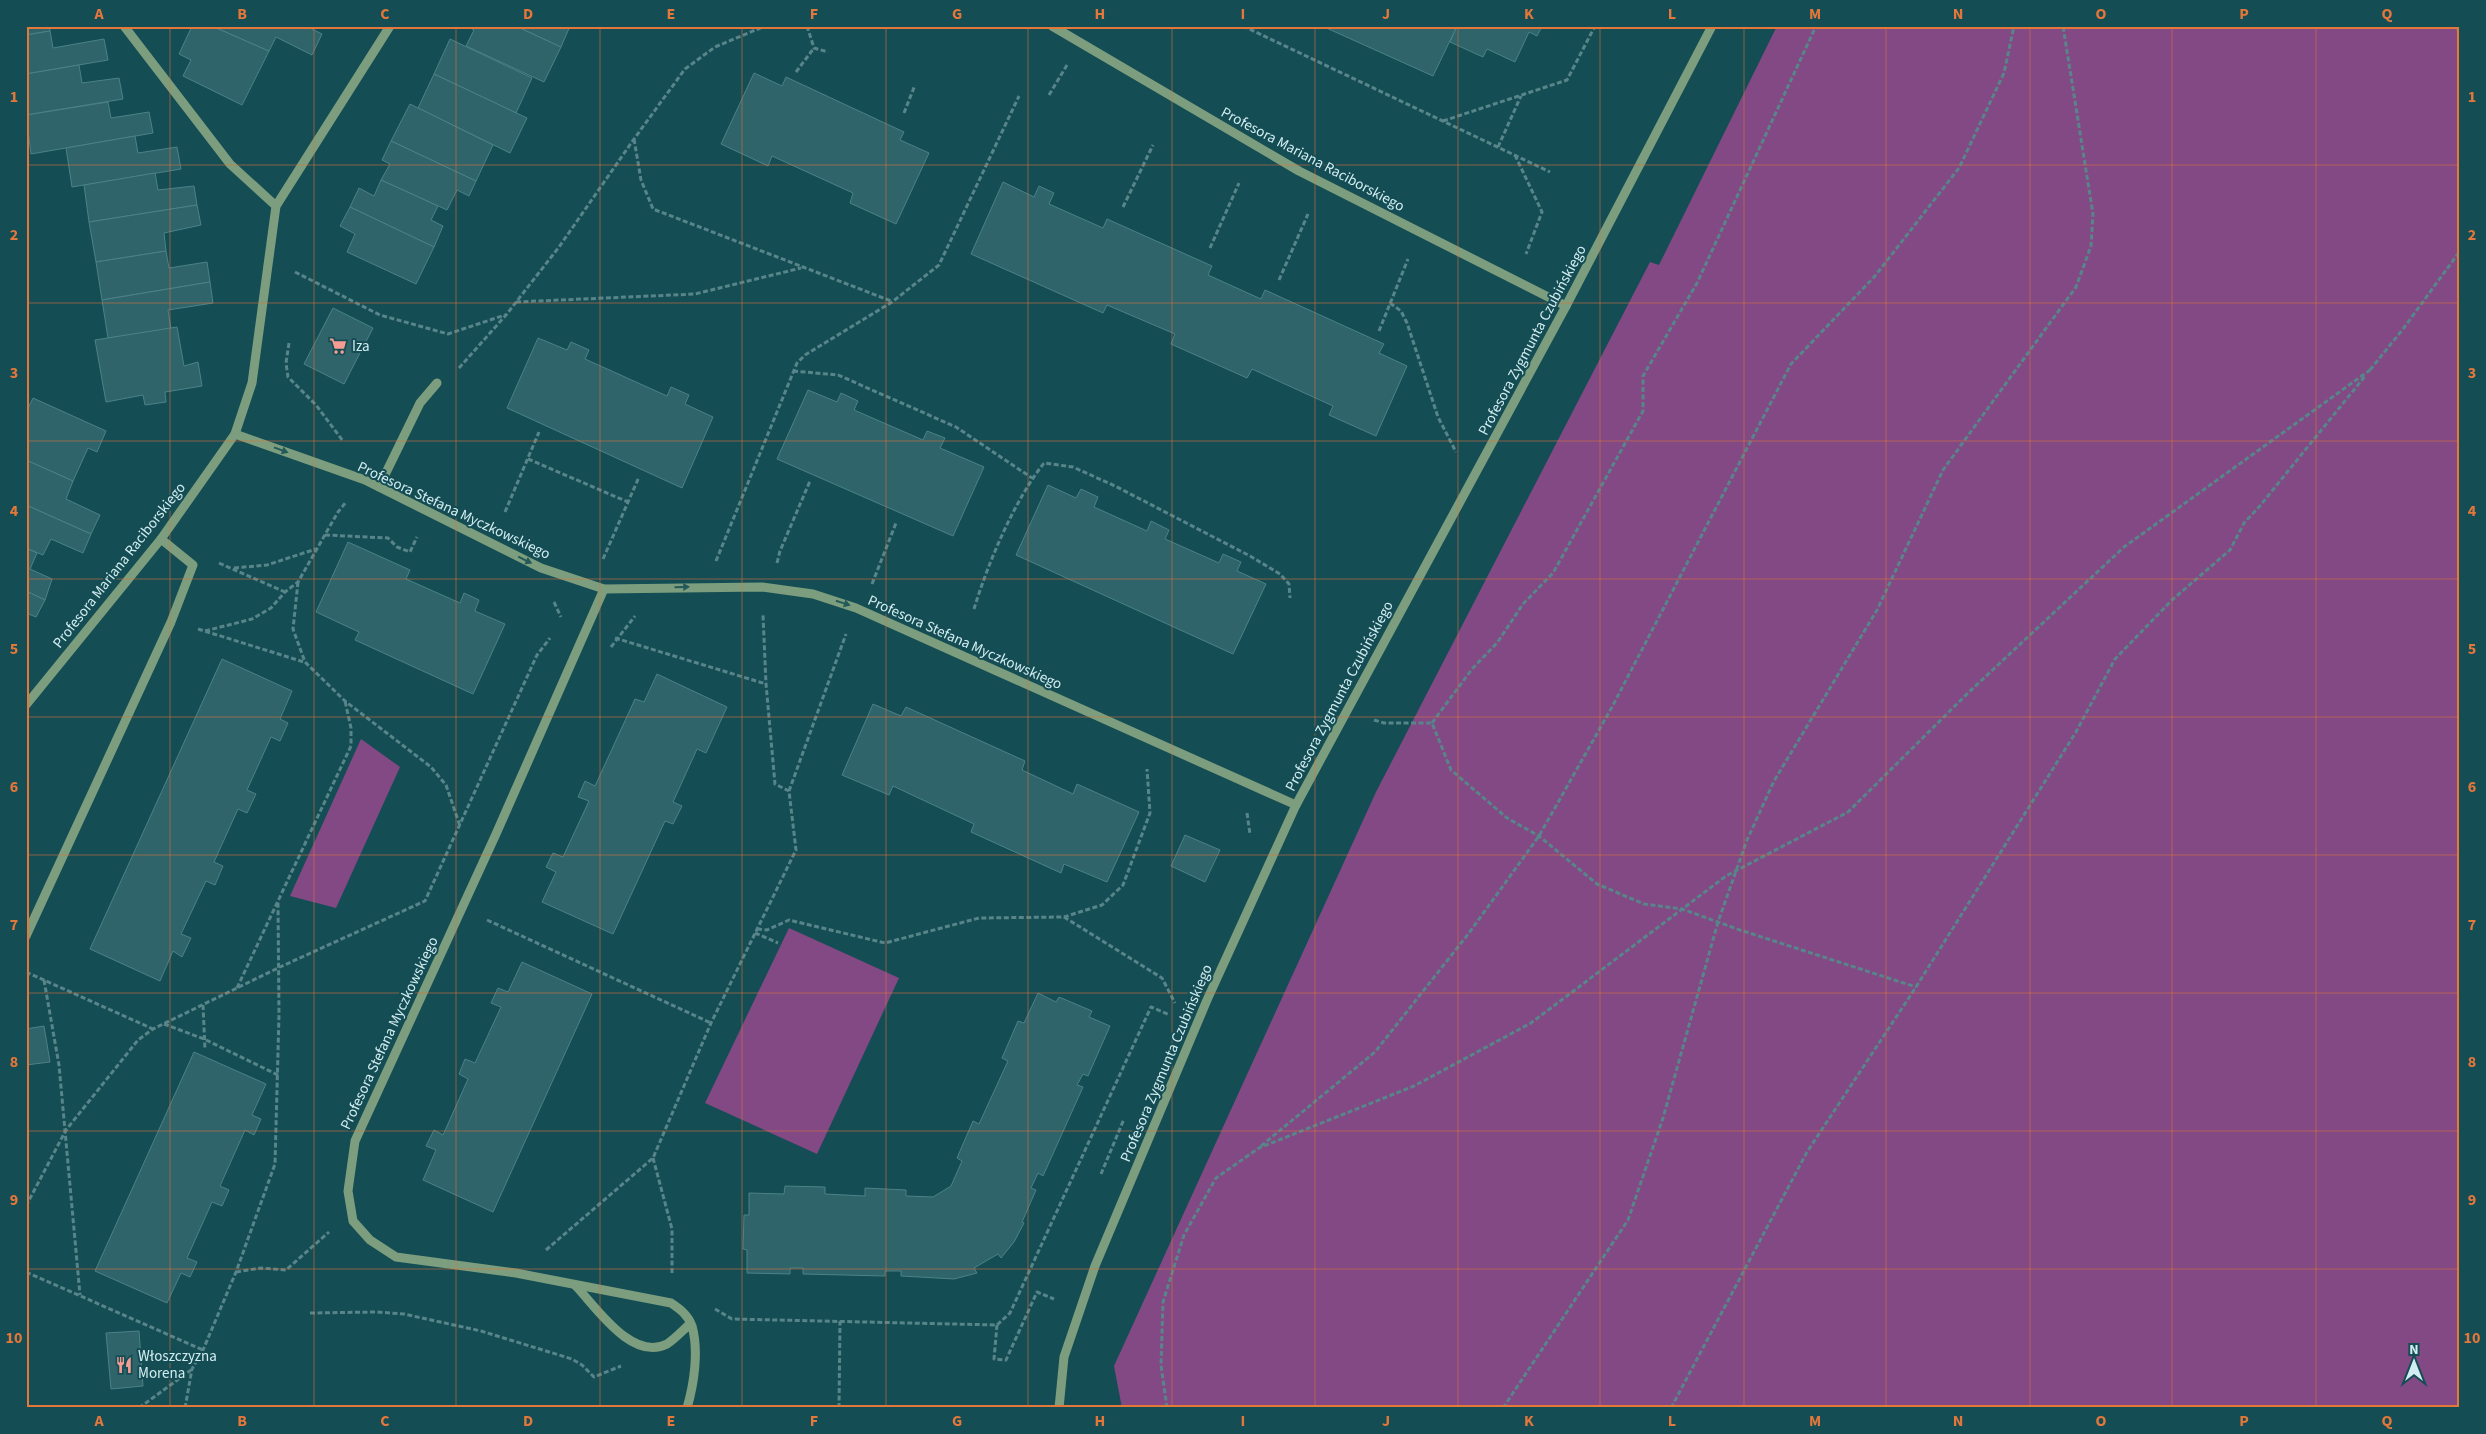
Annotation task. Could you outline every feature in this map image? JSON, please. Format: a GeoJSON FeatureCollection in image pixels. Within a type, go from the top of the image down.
{"type":"FeatureCollection","features":[{"type":"Feature","properties":{"kind":"street"},"geometry":{"type":"LineString","coordinates":[[124,26],[230,164],[276,206]]}},
{"type":"Feature","properties":{"kind":"street","name":"Profesora Mariana Raciborskiego"},"geometry":{"type":"LineString","coordinates":[[26,705],[161,539],[235,434],[252,383],[276,206],[390,26]]}},
{"type":"Feature","properties":{"kind":"street","name":"Profesora Mariana Raciborskiego"},"geometry":{"type":"LineString","coordinates":[[1052,26],[1299,171],[1566,306]]}},
{"type":"Feature","properties":{"kind":"street","name":"Profesora Zygmunta Czubińskiego"},"geometry":{"type":"LineString","coordinates":[[1059,1408],[1064,1357],[1095,1266],[1207,1000],[1296,805],[1566,306],[1712,26]]}},
{"type":"Feature","properties":{"kind":"street"},"geometry":{"type":"LineString","coordinates":[[379,487],[420,403],[437,383]]}},
{"type":"Feature","properties":{"kind":"street","name":"Profesora Stefana Myczkowskiego"},"geometry":{"type":"LineString","coordinates":[[235,434],[365,480],[541,568],[604,589],[711,586],[762,587],[813,594],[859,609],[1296,805]]}},
{"type":"Feature","properties":{"kind":"street"},"geometry":{"type":"LineString","coordinates":[[26,936],[171,622],[193,565],[161,539]]}},
{"type":"Feature","properties":{"kind":"street","name":"Profesora Stefana Myczkowskiego"},"geometry":{"type":"LineString","coordinates":[[353,1221],[348,1191],[355,1141],[604,589]]}},
{"type":"Feature","properties":{"kind":"street"},"geometry":{"type":"LineString","coordinates":[[353,1221],[370,1240],[396,1257],[516,1273],[671,1303],[683,1311],[690,1324],[694,1357],[692,1390],[687,1408]]}},
{"type":"Feature","properties":{"kind":"street"},"geometry":{"type":"LineString","coordinates":[[575,1285],[624,1338],[638,1346],[648,1348],[666,1344],[690,1324]]}},
{"type":"Feature","properties":{"kind":"path"},"geometry":{"type":"LineString","coordinates":[[437,383],[446,382],[506,315],[559,247],[685,69],[715,46],[765,26]]}},
{"type":"Feature","properties":{"kind":"path"},"geometry":{"type":"LineString","coordinates":[[807,26],[814,48]]}},
{"type":"Feature","properties":{"kind":"path"},"geometry":{"type":"LineString","coordinates":[[1243,26],[1550,172]]}},
{"type":"Feature","properties":{"kind":"path"},"geometry":{"type":"LineString","coordinates":[[1443,121],[1568,80],[1595,26]]}},
{"type":"Feature","properties":{"kind":"path"},"geometry":{"type":"LineString","coordinates":[[1432,723],[1472,670],[1497,643],[1523,604],[1553,573],[1643,411],[1643,376],[1697,283],[1816,26]]}},
{"type":"Feature","properties":{"kind":"path"},"geometry":{"type":"LineString","coordinates":[[1167,1408],[1161,1365],[1163,1302],[1184,1235],[1216,1178],[1259,1148],[1375,1052],[1468,933],[1539,836],[1612,707],[1791,364],[1875,276],[1959,168],[2004,73],[2014,26]]}},
{"type":"Feature","properties":{"kind":"path"},"geometry":{"type":"LineString","coordinates":[[1503,1408],[1628,1220],[1663,1118],[1718,922],[1736,870],[1774,781],[1877,610],[1943,470],[2076,287],[2091,246],[2092,214],[2063,26]]}},
{"type":"Feature","properties":{"kind":"path"},"geometry":{"type":"LineString","coordinates":[[2450,26],[2460,31]]}},
{"type":"Feature","properties":{"kind":"path"},"geometry":{"type":"LineString","coordinates":[[1049,95],[1080,43]]}},
{"type":"Feature","properties":{"kind":"path"},"geometry":{"type":"LineString","coordinates":[[814,48],[828,52]]}},
{"type":"Feature","properties":{"kind":"path"},"geometry":{"type":"LineString","coordinates":[[796,72],[814,48]]}},
{"type":"Feature","properties":{"kind":"path"},"geometry":{"type":"LineString","coordinates":[[904,113],[915,85]]}},
{"type":"Feature","properties":{"kind":"path"},"geometry":{"type":"LineString","coordinates":[[1498,147],[1522,95]]}},
{"type":"Feature","properties":{"kind":"path"},"geometry":{"type":"LineString","coordinates":[[711,586],[713,566],[797,364],[805,356],[892,302],[939,265],[1019,96]]}},
{"type":"Feature","properties":{"kind":"path"},"geometry":{"type":"LineString","coordinates":[[634,139],[641,180],[653,209],[892,302]]}},
{"type":"Feature","properties":{"kind":"path"},"geometry":{"type":"LineString","coordinates":[[1123,207],[1153,145]]}},
{"type":"Feature","properties":{"kind":"path"},"geometry":{"type":"LineString","coordinates":[[1515,155],[1542,212],[1535,233]]}},
{"type":"Feature","properties":{"kind":"path"},"geometry":{"type":"LineString","coordinates":[[1210,248],[1239,183]]}},
{"type":"Feature","properties":{"kind":"path"},"geometry":{"type":"LineString","coordinates":[[1279,280],[1308,214]]}},
{"type":"Feature","properties":{"kind":"path"},"geometry":{"type":"LineString","coordinates":[[1671,1408],[1807,1152],[1916,987],[2076,732],[2115,658],[2172,600],[2230,550],[2244,523],[2403,329],[2460,251]]}},
{"type":"Feature","properties":{"kind":"path"},"geometry":{"type":"LineString","coordinates":[[1378,331],[1408,260]]}},
{"type":"Feature","properties":{"kind":"path"},"geometry":{"type":"LineString","coordinates":[[515,302],[695,294],[802,268]]}},
{"type":"Feature","properties":{"kind":"path"},"geometry":{"type":"LineString","coordinates":[[289,269],[380,315],[448,334],[506,315]]}},
{"type":"Feature","properties":{"kind":"path"},"geometry":{"type":"LineString","coordinates":[[1390,303],[1402,311],[1438,417],[1456,453]]}},
{"type":"Feature","properties":{"kind":"path"},"geometry":{"type":"LineString","coordinates":[[289,343],[286,363],[288,377],[316,405],[344,443]]}},
{"type":"Feature","properties":{"kind":"path"},"geometry":{"type":"LineString","coordinates":[[1259,1148],[1414,1086],[1531,1024],[1736,870],[1848,812],[1968,693],[2124,547],[2370,370]]}},
{"type":"Feature","properties":{"kind":"path"},"geometry":{"type":"LineString","coordinates":[[793,372],[838,375],[956,427],[1032,478]]}},
{"type":"Feature","properties":{"kind":"path"},"geometry":{"type":"LineString","coordinates":[[504,512],[539,432]]}},
{"type":"Feature","properties":{"kind":"path"},"geometry":{"type":"LineString","coordinates":[[528,459],[628,502]]}},
{"type":"Feature","properties":{"kind":"path"},"geometry":{"type":"LineString","coordinates":[[974,609],[994,554],[1032,478],[1044,463],[1073,467],[1115,486],[1280,574],[1289,584],[1290,598]]}},
{"type":"Feature","properties":{"kind":"path"},"geometry":{"type":"LineString","coordinates":[[605,555],[639,477]]}},
{"type":"Feature","properties":{"kind":"path"},"geometry":{"type":"LineString","coordinates":[[365,480],[338,512],[298,582],[293,629],[305,662],[345,702],[431,767],[449,793],[460,826]]}},
{"type":"Feature","properties":{"kind":"path"},"geometry":{"type":"LineString","coordinates":[[774,588],[780,551],[810,481]]}},
{"type":"Feature","properties":{"kind":"path"},"geometry":{"type":"LineString","coordinates":[[542,1253],[653,1158],[711,1024],[796,850],[789,791],[859,609],[896,523]]}},
{"type":"Feature","properties":{"kind":"path"},"geometry":{"type":"LineString","coordinates":[[324,535],[388,538],[397,547],[410,552],[419,531]]}},
{"type":"Feature","properties":{"kind":"path"},"geometry":{"type":"LineString","coordinates":[[233,568],[267,565],[316,549]]}},
{"type":"Feature","properties":{"kind":"path"},"geometry":{"type":"LineString","coordinates":[[193,565],[218,563],[285,592]]}},
{"type":"Feature","properties":{"kind":"path"},"geometry":{"type":"LineString","coordinates":[[205,631],[252,619],[271,608],[285,592],[298,582]]}},
{"type":"Feature","properties":{"kind":"path"},"geometry":{"type":"LineString","coordinates":[[762,587],[766,684],[774,784],[789,791]]}},
{"type":"Feature","properties":{"kind":"path"},"geometry":{"type":"LineString","coordinates":[[606,655],[629,621],[640,612]]}},
{"type":"Feature","properties":{"kind":"path"},"geometry":{"type":"LineString","coordinates":[[171,622],[305,662]]}},
{"type":"Feature","properties":{"kind":"path"},"geometry":{"type":"LineString","coordinates":[[26,1206],[64,1135],[138,1040],[154,1029],[236,989],[425,901],[537,655],[552,635]]}},
{"type":"Feature","properties":{"kind":"path"},"geometry":{"type":"LineString","coordinates":[[617,639],[766,684]]}},
{"type":"Feature","properties":{"kind":"path"},"geometry":{"type":"LineString","coordinates":[[236,989],[351,746],[351,728],[345,702]]}},
{"type":"Feature","properties":{"kind":"path"},"geometry":{"type":"LineString","coordinates":[[1346,713],[1384,723],[1432,723]]}},
{"type":"Feature","properties":{"kind":"path"},"geometry":{"type":"LineString","coordinates":[[1432,723],[1451,770],[1507,818],[1539,836],[1597,884],[1644,904],[1682,909],[1916,987]]}},
{"type":"Feature","properties":{"kind":"path"},"geometry":{"type":"LineString","coordinates":[[756,931],[767,930],[789,920],[885,943],[979,918],[1064,917],[1102,905],[1123,885],[1150,813],[1147,766]]}},
{"type":"Feature","properties":{"kind":"path"},"geometry":{"type":"LineString","coordinates":[[1245,805],[1251,827],[1250,843]]}},
{"type":"Feature","properties":{"kind":"path"},"geometry":{"type":"LineString","coordinates":[[429,893],[461,908]]}},
{"type":"Feature","properties":{"kind":"path"},"geometry":{"type":"LineString","coordinates":[[185,1408],[192,1370],[203,1350],[236,1272],[275,1164],[280,968],[278,902]]}},
{"type":"Feature","properties":{"kind":"path"},"geometry":{"type":"LineString","coordinates":[[1064,917],[1162,978],[1175,1004]]}},
{"type":"Feature","properties":{"kind":"path"},"geometry":{"type":"LineString","coordinates":[[481,928],[485,919],[711,1024]]}},
{"type":"Feature","properties":{"kind":"path"},"geometry":{"type":"LineString","coordinates":[[756,931],[778,944]]}},
{"type":"Feature","properties":{"kind":"path"},"geometry":{"type":"LineString","coordinates":[[26,972],[154,1029]]}},
{"type":"Feature","properties":{"kind":"path"},"geometry":{"type":"LineString","coordinates":[[44,980],[59,1065],[80,1295]]}},
{"type":"Feature","properties":{"kind":"path"},"geometry":{"type":"LineString","coordinates":[[1166,1024],[1179,995]]}},
{"type":"Feature","properties":{"kind":"path"},"geometry":{"type":"LineString","coordinates":[[203,1005],[205,1050]]}},
{"type":"Feature","properties":{"kind":"path"},"geometry":{"type":"LineString","coordinates":[[683,1311],[705,1306],[732,1319],[996,1325],[1010,1313],[1151,1007],[1170,1016]]}},
{"type":"Feature","properties":{"kind":"path"},"geometry":{"type":"LineString","coordinates":[[164,1024],[204,1039],[278,1075]]}},
{"type":"Feature","properties":{"kind":"path"},"geometry":{"type":"LineString","coordinates":[[1098,1180],[1127,1112]]}},
{"type":"Feature","properties":{"kind":"path"},"geometry":{"type":"LineString","coordinates":[[653,1158],[672,1229],[671,1303]]}},
{"type":"Feature","properties":{"kind":"path"},"geometry":{"type":"LineString","coordinates":[[236,1272],[261,1268],[286,1270],[330,1231],[353,1221]]}},
{"type":"Feature","properties":{"kind":"path"},"geometry":{"type":"LineString","coordinates":[[26,1272],[203,1350]]}},
{"type":"Feature","properties":{"kind":"path"},"geometry":{"type":"LineString","coordinates":[[1052,1308],[1058,1291]]}},
{"type":"Feature","properties":{"kind":"path"},"geometry":{"type":"LineString","coordinates":[[996,1325],[994,1359],[1006,1360],[1037,1292],[1055,1300]]}},
{"type":"Feature","properties":{"kind":"path"},"geometry":{"type":"LineString","coordinates":[[310,1313],[377,1312],[404,1314],[481,1331],[572,1359],[582,1365],[594,1377],[618,1368],[648,1348]]}},
{"type":"Feature","properties":{"kind":"path"},"geometry":{"type":"LineString","coordinates":[[839,1408],[840,1322]]}},
{"type":"Feature","properties":{"kind":"path"},"geometry":{"type":"LineString","coordinates":[[139,1408],[192,1370]]}},
{"type":"Feature","properties":{"kind":"shaded area"},"geometry":{"type":"Polygon","coordinates":[[[1777,26],[2460,26],[2460,1408],[1122,1408],[1114,1366],[1376,792],[1650,262],[1659,265],[1777,26]]]}},
{"type":"Feature","properties":{"kind":"shaded area"},"geometry":{"type":"Polygon","coordinates":[[[361,739],[400,767],[336,908],[290,896],[361,739]]]}},
{"type":"Feature","properties":{"kind":"shaded area"},"geometry":{"type":"Polygon","coordinates":[[[789,928],[899,978],[817,1154],[705,1103],[789,928]]]}},
{"type":"Feature","properties":{"kind":"building"},"geometry":{"type":"Polygon","coordinates":[[[26,26],[50,26],[50,31],[26,35],[26,26]]]}},
{"type":"Feature","properties":{"kind":"building"},"geometry":{"type":"Polygon","coordinates":[[[192,26],[212,26],[269,51],[242,105],[183,76],[191,60],[179,54],[192,26]]]}},
{"type":"Feature","properties":{"kind":"building"},"geometry":{"type":"Polygon","coordinates":[[[212,26],[306,26],[322,34],[312,55],[276,37],[269,51],[212,26]]]}},
{"type":"Feature","properties":{"kind":"building"},"geometry":{"type":"Polygon","coordinates":[[[467,26],[516,26],[561,47],[544,82],[466,46],[474,30],[467,26]]]}},
{"type":"Feature","properties":{"kind":"building"},"geometry":{"type":"Polygon","coordinates":[[[516,26],[570,26],[561,47],[516,26]]]}},
{"type":"Feature","properties":{"kind":"building"},"geometry":{"type":"Polygon","coordinates":[[[1322,26],[1457,26],[1433,76],[1322,26]]]}},
{"type":"Feature","properties":{"kind":"building"},"geometry":{"type":"Polygon","coordinates":[[[1457,26],[1542,26],[1537,36],[1529,32],[1515,62],[1487,49],[1483,57],[1450,42],[1457,26]]]}},
{"type":"Feature","properties":{"kind":"building"},"geometry":{"type":"Polygon","coordinates":[[[50,31],[53,48],[104,39],[108,60],[26,74],[26,35],[50,31]]]}},
{"type":"Feature","properties":{"kind":"building"},"geometry":{"type":"Polygon","coordinates":[[[450,39],[532,78],[516,113],[434,74],[450,39]]]}},
{"type":"Feature","properties":{"kind":"building"},"geometry":{"type":"Polygon","coordinates":[[[79,65],[82,83],[119,78],[123,99],[26,115],[26,74],[79,65]]]}},
{"type":"Feature","properties":{"kind":"building"},"geometry":{"type":"Polygon","coordinates":[[[754,73],[782,86],[786,77],[904,132],[900,140],[929,153],[896,224],[850,203],[853,193],[772,156],[768,166],[721,144],[754,73]]]}},
{"type":"Feature","properties":{"kind":"building"},"geometry":{"type":"Polygon","coordinates":[[[434,74],[527,118],[510,153],[418,108],[434,74]]]}},
{"type":"Feature","properties":{"kind":"building"},"geometry":{"type":"Polygon","coordinates":[[[108,102],[111,118],[149,112],[153,133],[31,154],[26,115],[108,102]]]}},
{"type":"Feature","properties":{"kind":"building"},"geometry":{"type":"Polygon","coordinates":[[[410,104],[493,145],[476,181],[391,141],[410,104]]]}},
{"type":"Feature","properties":{"kind":"building"},"geometry":{"type":"Polygon","coordinates":[[[135,136],[138,153],[177,147],[181,169],[72,187],[66,148],[135,136]]]}},
{"type":"Feature","properties":{"kind":"building"},"geometry":{"type":"Polygon","coordinates":[[[391,141],[476,181],[469,196],[457,190],[447,210],[381,180],[390,164],[382,160],[391,141]]]}},
{"type":"Feature","properties":{"kind":"building"},"geometry":{"type":"Polygon","coordinates":[[[155,173],[158,190],[194,186],[197,205],[89,222],[84,185],[155,173]]]}},
{"type":"Feature","properties":{"kind":"building"},"geometry":{"type":"Polygon","coordinates":[[[381,180],[438,206],[431,220],[443,226],[434,247],[350,207],[359,188],[374,196],[381,180]]]}},
{"type":"Feature","properties":{"kind":"building"},"geometry":{"type":"Polygon","coordinates":[[[1003,182],[1034,197],[1039,186],[1054,193],[1049,204],[1103,228],[1107,219],[1212,266],[1208,275],[1261,299],[1265,290],[1384,344],[1379,353],[1407,366],[1376,436],[1329,415],[1333,406],[1252,369],[1247,378],[1171,344],[1175,334],[1107,305],[1103,313],[971,254],[1003,182]]]}},
{"type":"Feature","properties":{"kind":"building"},"geometry":{"type":"Polygon","coordinates":[[[197,205],[201,225],[164,233],[166,251],[96,262],[89,222],[197,205]]]}},
{"type":"Feature","properties":{"kind":"building"},"geometry":{"type":"Polygon","coordinates":[[[350,207],[434,247],[416,284],[347,252],[355,234],[340,226],[350,207]]]}},
{"type":"Feature","properties":{"kind":"building"},"geometry":{"type":"Polygon","coordinates":[[[166,251],[169,268],[207,262],[210,282],[102,300],[96,262],[166,251]]]}},
{"type":"Feature","properties":{"kind":"building"},"geometry":{"type":"Polygon","coordinates":[[[210,282],[213,303],[168,310],[171,329],[108,338],[102,300],[210,282]]]}},
{"type":"Feature","properties":{"kind":"building","name":"Iza"},"geometry":{"type":"Polygon","coordinates":[[[333,308],[373,328],[344,384],[304,364],[333,308]]]}},
{"type":"Feature","properties":{"kind":"building"},"geometry":{"type":"Polygon","coordinates":[[[177,327],[184,366],[198,362],[202,386],[165,392],[166,402],[145,405],[143,395],[106,402],[95,340],[177,327]]]}},
{"type":"Feature","properties":{"kind":"building"},"geometry":{"type":"Polygon","coordinates":[[[538,338],[567,350],[571,342],[589,350],[585,359],[667,396],[671,387],[689,395],[685,404],[713,417],[682,488],[507,408],[538,338]]]}},
{"type":"Feature","properties":{"kind":"building"},"geometry":{"type":"Polygon","coordinates":[[[808,390],[837,402],[841,393],[858,401],[854,410],[923,440],[927,431],[945,438],[940,448],[984,467],[953,536],[777,459],[808,390]]]}},
{"type":"Feature","properties":{"kind":"building"},"geometry":{"type":"Polygon","coordinates":[[[33,398],[106,431],[97,452],[88,448],[73,481],[26,460],[26,412],[33,398]]]}},
{"type":"Feature","properties":{"kind":"building"},"geometry":{"type":"Polygon","coordinates":[[[26,460],[73,481],[66,499],[100,515],[91,534],[26,505],[26,460]]]}},
{"type":"Feature","properties":{"kind":"building"},"geometry":{"type":"Polygon","coordinates":[[[1048,485],[1076,498],[1081,489],[1098,497],[1094,507],[1147,531],[1151,521],[1169,530],[1165,539],[1219,563],[1223,554],[1241,562],[1237,571],[1266,584],[1233,654],[1016,555],[1048,485]]]}},
{"type":"Feature","properties":{"kind":"building"},"geometry":{"type":"Polygon","coordinates":[[[26,505],[91,534],[83,553],[51,539],[43,555],[26,548],[26,505]]]}},
{"type":"Feature","properties":{"kind":"building"},"geometry":{"type":"Polygon","coordinates":[[[348,542],[410,570],[406,579],[460,603],[464,593],[479,600],[475,611],[505,624],[473,694],[355,640],[359,632],[316,612],[348,542]]]}},
{"type":"Feature","properties":{"kind":"building"},"geometry":{"type":"Polygon","coordinates":[[[26,548],[37,553],[30,569],[52,579],[45,600],[26,591],[26,548]]]}},
{"type":"Feature","properties":{"kind":"building"},"geometry":{"type":"Polygon","coordinates":[[[26,591],[45,600],[36,617],[26,613],[26,591]]]}},
{"type":"Feature","properties":{"kind":"building"},"geometry":{"type":"Polygon","coordinates":[[[222,659],[292,691],[280,719],[288,723],[280,741],[271,737],[247,790],[256,794],[247,813],[238,809],[214,862],[223,866],[215,885],[206,881],[181,934],[191,938],[182,957],[173,951],[160,981],[90,949],[222,659]]]}},
{"type":"Feature","properties":{"kind":"building"},"geometry":{"type":"Polygon","coordinates":[[[657,674],[727,707],[706,753],[697,749],[673,802],[682,806],[673,824],[665,821],[613,934],[542,902],[556,872],[546,867],[553,853],[563,857],[589,801],[578,797],[585,781],[595,786],[635,699],[644,702],[657,674]]]}},
{"type":"Feature","properties":{"kind":"building"},"geometry":{"type":"Polygon","coordinates":[[[873,704],[901,716],[906,707],[1025,761],[1022,770],[1073,794],[1077,784],[1139,812],[1107,882],[1064,864],[1061,873],[971,832],[974,824],[893,786],[889,795],[842,775],[873,704]]]}},
{"type":"Feature","properties":{"kind":"building"},"geometry":{"type":"Polygon","coordinates":[[[1185,835],[1220,850],[1205,882],[1171,866],[1185,835]]]}},
{"type":"Feature","properties":{"kind":"building"},"geometry":{"type":"Polygon","coordinates":[[[522,962],[592,994],[493,1212],[423,1180],[436,1150],[426,1146],[434,1130],[443,1135],[468,1079],[459,1074],[465,1059],[475,1063],[501,1007],[491,1003],[498,988],[508,992],[522,962]]]}},
{"type":"Feature","properties":{"kind":"building"},"geometry":{"type":"Polygon","coordinates":[[[1038,993],[1056,1002],[1059,997],[1092,1011],[1089,1017],[1110,1026],[1088,1076],[1083,1074],[1077,1085],[1083,1087],[1043,1176],[1038,1173],[1031,1188],[1036,1190],[1022,1222],[1024,1223],[1014,1242],[1001,1258],[998,1254],[974,1268],[977,1273],[954,1279],[901,1276],[901,1271],[885,1271],[885,1276],[803,1274],[803,1268],[790,1268],[790,1274],[747,1273],[747,1250],[743,1249],[744,1215],[749,1215],[749,1193],[784,1194],[785,1186],[825,1187],[825,1194],[865,1196],[865,1188],[906,1190],[906,1196],[933,1197],[951,1186],[962,1161],[957,1158],[973,1121],[979,1124],[1008,1061],[1002,1058],[1018,1021],[1024,1023],[1038,993]]]}},
{"type":"Feature","properties":{"kind":"building"},"geometry":{"type":"Polygon","coordinates":[[[44,1026],[50,1062],[26,1065],[26,1029],[44,1026]]]}},
{"type":"Feature","properties":{"kind":"building"},"geometry":{"type":"Polygon","coordinates":[[[194,1052],[266,1084],[252,1115],[261,1119],[254,1135],[245,1130],[220,1186],[229,1190],[222,1206],[212,1202],[187,1258],[197,1262],[190,1277],[181,1273],[167,1303],[95,1271],[194,1052]]]}},
{"type":"Feature","properties":{"kind":"building"},"geometry":{"type":"Polygon","coordinates":[[[139,1331],[143,1386],[111,1389],[106,1333],[139,1331]]]}},
{"type":"Feature","properties":{"kind":"place","name":"Iza"},"geometry":{"type":"Point","coordinates":[338,346]}},
{"type":"Feature","properties":{"kind":"place","name":"Włoszczyzna Morena"},"geometry":{"type":"Point","coordinates":[124,1365]}}]}
